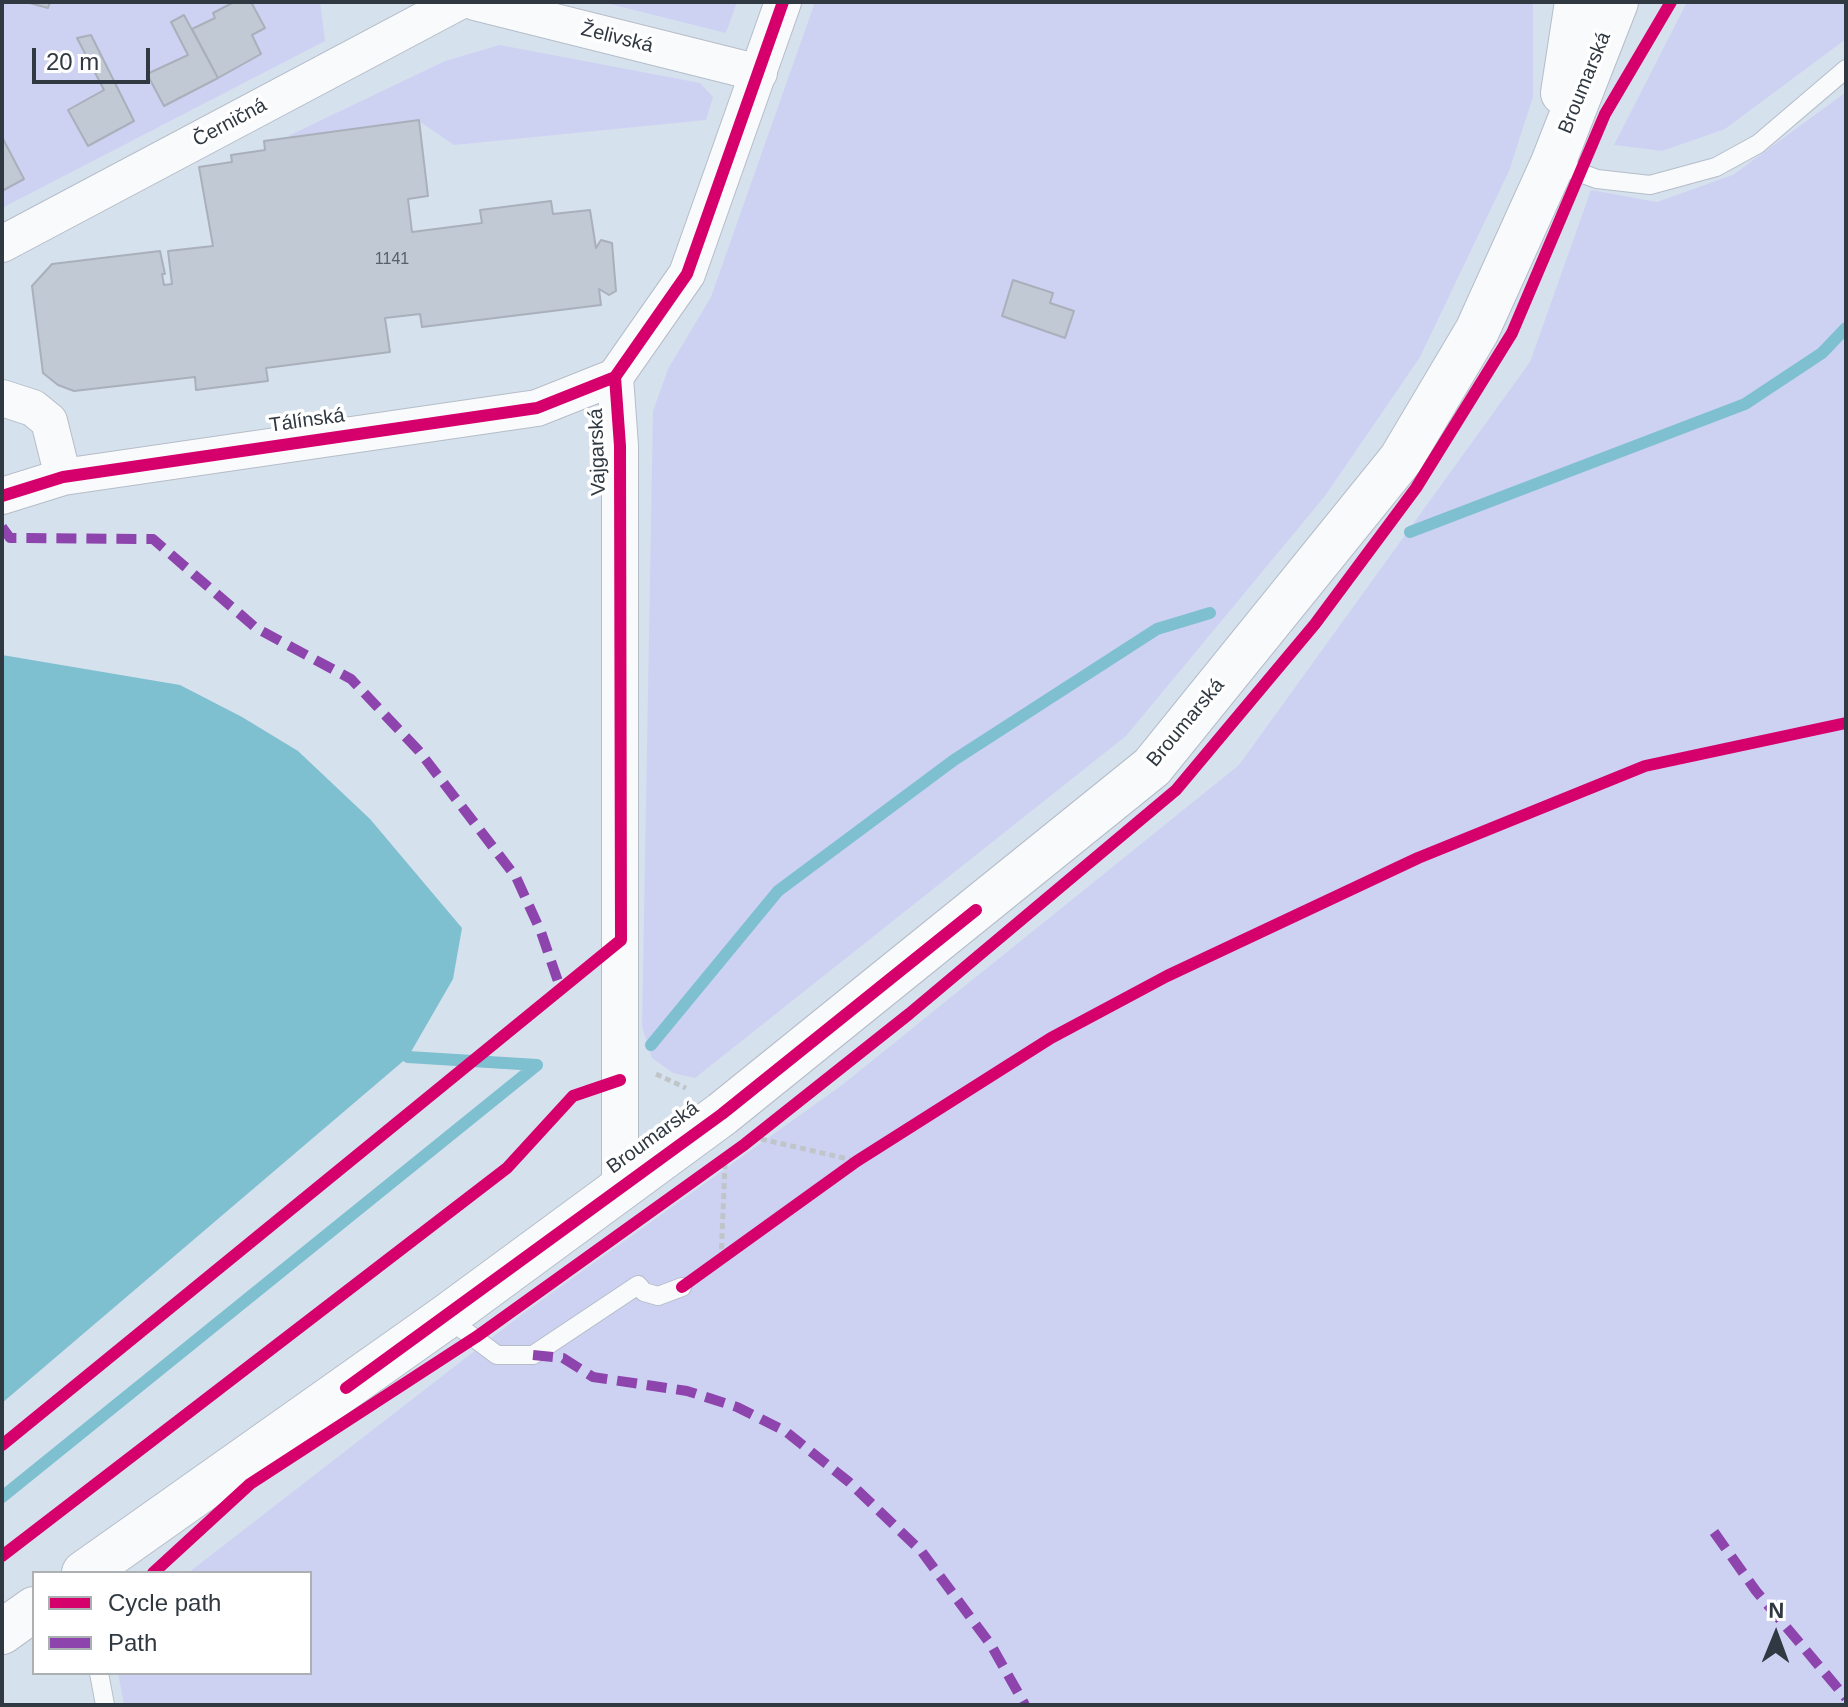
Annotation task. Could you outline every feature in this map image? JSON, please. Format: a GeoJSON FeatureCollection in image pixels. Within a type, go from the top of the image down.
{"type":"FeatureCollection","features":[{"type":"Feature","properties":{"kind":"street","name":"Černičná"},"geometry":{"type":"LineString","coordinates":[[2,244],[458,2]]}},
{"type":"Feature","properties":{"kind":"street","name":"Želivská"},"geometry":{"type":"LineString","coordinates":[[475,2],[759,73]]}},
{"type":"Feature","properties":{"kind":"street"},"geometry":{"type":"LineString","coordinates":[[615,377],[687,274],[783,2]]}},
{"type":"Feature","properties":{"kind":"street","name":"Broumarská"},"geometry":{"type":"LineString","coordinates":[[1553,163],[1577,2]]}},
{"type":"Feature","properties":{"kind":"street","name":"Broumarská"},"geometry":{"type":"LineString","coordinates":[[87,1571],[446,1317],[724,1114],[1152,767],[1401,459],[1477,331],[1553,163],[1616,2]]}},
{"type":"Feature","properties":{"kind":"street","name":"Tálínská"},"geometry":{"type":"LineString","coordinates":[[2,496],[63,477],[537,408],[615,377]]}},
{"type":"Feature","properties":{"kind":"street","name":"Vajgarská"},"geometry":{"type":"LineString","coordinates":[[615,377],[620,462],[620,1187]]}},
{"type":"Feature","properties":{"kind":"street"},"geometry":{"type":"LineString","coordinates":[[2,398],[33,408],[49,421],[63,477]]}},
{"type":"Feature","properties":{"kind":"street"},"geometry":{"type":"LineString","coordinates":[[2,1632],[32,1610]]}},
{"type":"Feature","properties":{"kind":"lane"},"geometry":{"type":"LineString","coordinates":[[1553,163],[1597,179],[1650,185],[1716,167],[1758,144],[1846,69]]}},
{"type":"Feature","properties":{"kind":"lane"},"geometry":{"type":"LineString","coordinates":[[446,1317],[497,1355],[533,1355],[638,1285],[644,1292],[658,1296],[682,1287]]}},
{"type":"Feature","properties":{"kind":"lane"},"geometry":{"type":"LineString","coordinates":[[99,1675],[105,1705]]}},
{"type":"Feature","properties":{"kind":"path"},"geometry":{"type":"LineString","coordinates":[[620,1080],[652,1072],[764,1138],[852,1165],[870,1153]]}},
{"type":"Feature","properties":{"kind":"path"},"geometry":{"type":"LineString","coordinates":[[721,1259],[724,1114]]}},
{"type":"Feature","properties":{"kind":"path"},"geometry":{"type":"LineString","coordinates":[[682,1287],[732,1250]]}},
{"type":"Feature","properties":{"kind":"shaded area"},"geometry":{"type":"Polygon","coordinates":[[[2,2],[26,2],[48,8],[50,2],[234,2],[215,18],[192,29],[184,15],[171,22],[188,55],[148,74],[164,105],[261,54],[252,35],[264,28],[251,2],[320,2],[325,41],[2,208],[2,191],[24,179],[2,137],[2,2]],[[91,35],[77,39],[104,90],[68,110],[88,146],[134,120],[91,35]]]}},
{"type":"Feature","properties":{"kind":"shaded area"},"geometry":{"type":"Polygon","coordinates":[[[602,2],[737,2],[726,33],[602,2]]]}},
{"type":"Feature","properties":{"kind":"shaded area"},"geometry":{"type":"Polygon","coordinates":[[[815,2],[1533,2],[1533,97],[1509,171],[1420,357],[1325,496],[1126,736],[695,1078],[673,1073],[652,1058],[642,1027],[653,411],[668,369],[711,297],[815,2]],[[1014,280],[1002,316],[1065,338],[1074,311],[1050,303],[1053,293],[1014,280]]]}},
{"type":"Feature","properties":{"kind":"shaded area"},"geometry":{"type":"Polygon","coordinates":[[[1687,2],[1846,2],[1846,39],[1725,129],[1662,151],[1614,145],[1687,2]]]}},
{"type":"Feature","properties":{"kind":"shaded area"},"geometry":{"type":"Polygon","coordinates":[[[500,45],[700,83],[713,97],[706,120],[454,145],[419,121],[286,137],[445,61],[500,45]]]}},
{"type":"Feature","properties":{"kind":"shaded area"},"geometry":{"type":"Polygon","coordinates":[[[1846,92],[1846,1705],[124,1705],[118,1675],[312,1675],[312,1571],[191,1571],[521,1315],[842,1085],[1239,765],[1530,362],[1591,190],[1657,202],[1733,175],[1846,92]]]}},
{"type":"Feature","properties":{"kind":"shaded area"},"geometry":{"type":"Polygon","coordinates":[[[2,655],[180,685],[242,717],[298,751],[370,819],[462,928],[453,979],[408,1057],[2,1403],[2,655]]]}},
{"type":"Feature","properties":{"kind":"building"},"geometry":{"type":"Polygon","coordinates":[[[26,2],[50,2],[48,8],[26,2]]]}},
{"type":"Feature","properties":{"kind":"building"},"geometry":{"type":"Polygon","coordinates":[[[234,2],[251,2],[265,28],[252,35],[261,54],[218,78],[192,29],[215,18],[213,13],[234,2]]]}},
{"type":"Feature","properties":{"kind":"building"},"geometry":{"type":"Polygon","coordinates":[[[184,15],[218,78],[164,106],[147,74],[188,55],[171,22],[184,15]]]}},
{"type":"Feature","properties":{"kind":"building"},"geometry":{"type":"Polygon","coordinates":[[[91,35],[134,121],[88,146],[68,110],[104,90],[77,38],[91,35]]]}},
{"type":"Feature","properties":{"kind":"building"},"geometry":{"type":"Polygon","coordinates":[[[419,120],[428,196],[408,199],[412,232],[482,223],[480,210],[551,201],[553,214],[590,210],[596,248],[601,240],[612,243],[616,291],[609,295],[599,289],[601,305],[422,327],[420,314],[385,318],[390,352],[266,368],[268,381],[196,390],[195,377],[74,391],[58,385],[43,373],[32,286],[52,264],[160,251],[164,285],[172,284],[168,251],[213,246],[199,167],[232,162],[231,155],[265,150],[264,141],[419,120]]]}},
{"type":"Feature","properties":{"kind":"building"},"geometry":{"type":"Polygon","coordinates":[[[2,137],[24,179],[2,191],[2,137]]]}},
{"type":"Feature","properties":{"kind":"building"},"geometry":{"type":"Polygon","coordinates":[[[1013,280],[1053,293],[1050,303],[1074,311],[1065,338],[1002,316],[1013,280]]]}},
{"type":"Feature","properties":{"kind":"waterway"},"geometry":{"type":"LineString","coordinates":[[1410,532],[1745,404],[1822,353],[1846,328]]}},
{"type":"Feature","properties":{"kind":"waterway"},"geometry":{"type":"LineString","coordinates":[[651,1045],[778,891],[954,760],[1157,629],[1210,613]]}},
{"type":"Feature","properties":{"kind":"waterway"},"geometry":{"type":"LineString","coordinates":[[408,1057],[537,1065]]}},
{"type":"Feature","properties":{"kind":"waterway"},"geometry":{"type":"LineString","coordinates":[[2,1497],[537,1065]]}},
{"type":"Feature","properties":{"kind":"marked path"},"geometry":{"type":"LineString","coordinates":[[2,527],[10,538],[153,539],[256,628],[351,679],[419,751],[516,877],[541,932],[561,990]]}},
{"type":"Feature","properties":{"kind":"marked path"},"geometry":{"type":"LineString","coordinates":[[533,1355],[563,1358],[593,1377],[687,1391],[737,1407],[785,1431],[849,1482],[922,1552],[991,1645],[1025,1705]]}},
{"type":"Feature","properties":{"kind":"marked path"},"geometry":{"type":"LineString","coordinates":[[1714,1532],[1756,1591],[1846,1698]]}},
{"type":"Feature","properties":{"kind":"cycle path"},"geometry":{"type":"LineString","coordinates":[[2,1445],[621,940],[620,446],[615,377],[687,274],[783,2]]}},
{"type":"Feature","properties":{"kind":"cycle path"},"geometry":{"type":"LineString","coordinates":[[155,1571],[250,1484],[476,1337],[745,1144],[909,1014],[1176,790],[1315,624],[1416,488],[1512,333],[1605,114],[1671,2]]}},
{"type":"Feature","properties":{"kind":"cycle path"},"geometry":{"type":"LineString","coordinates":[[2,496],[63,477],[537,408],[615,377]]}},
{"type":"Feature","properties":{"kind":"cycle path"},"geometry":{"type":"LineString","coordinates":[[682,1287],[857,1161],[1051,1038],[1167,976],[1418,858],[1645,766],[1846,723]]}},
{"type":"Feature","properties":{"kind":"cycle path"},"geometry":{"type":"LineString","coordinates":[[346,1388],[722,1114],[976,910]]}},
{"type":"Feature","properties":{"kind":"cycle path"},"geometry":{"type":"LineString","coordinates":[[2,1556],[507,1168],[573,1096],[620,1080]]}}]}
